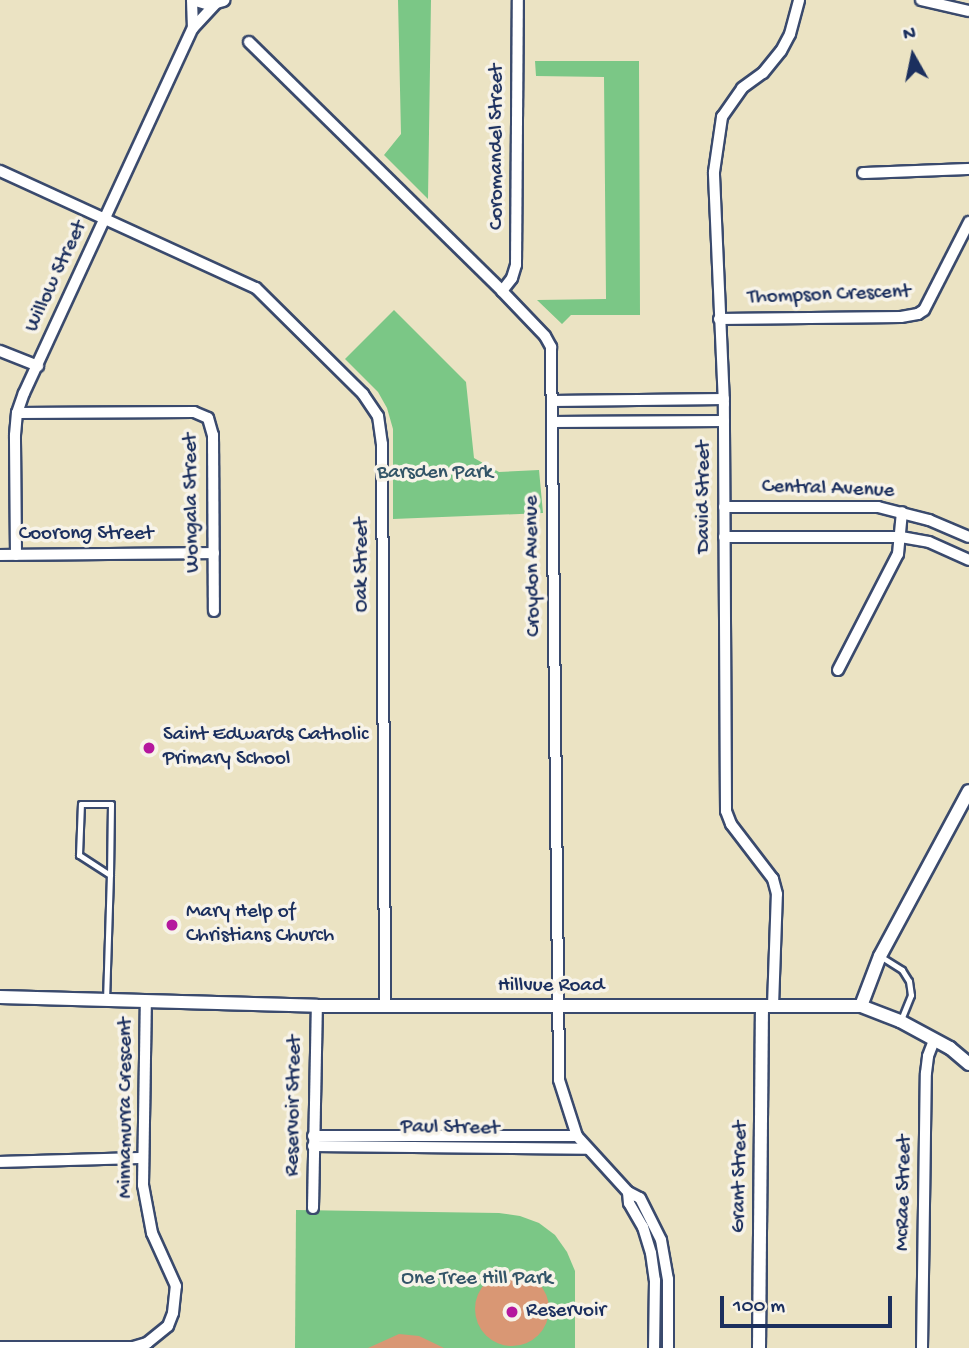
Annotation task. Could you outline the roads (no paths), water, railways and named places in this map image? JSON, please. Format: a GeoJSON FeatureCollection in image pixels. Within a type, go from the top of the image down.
{"type":"FeatureCollection","features":[{"type":"Feature","properties":{"kind":"street"},"geometry":{"type":"LineString","coordinates":[[194,0],[219,2]]}},
{"type":"Feature","properties":{"kind":"street","name":"Willow Street"},"geometry":{"type":"LineString","coordinates":[[193,28],[194,0]]}},
{"type":"Feature","properties":{"kind":"street","name":"Coromandel Street"},"geometry":{"type":"LineString","coordinates":[[502,291],[512,278],[516,265],[518,0]]}},
{"type":"Feature","properties":{"kind":"street","name":"David Street"},"geometry":{"type":"LineString","coordinates":[[767,1006],[775,886],[767,868],[731,824],[726,811],[724,398],[714,183],[717,138],[730,102],[782,51],[790,34],[799,0]]}},
{"type":"Feature","properties":{"kind":"street"},"geometry":{"type":"LineString","coordinates":[[921,0],[969,10]]}},
{"type":"Feature","properties":{"kind":"street","name":"Willow Street"},"geometry":{"type":"LineString","coordinates":[[16,555],[17,413],[193,28],[219,2]]}},
{"type":"Feature","properties":{"kind":"street","name":"Croydon Avenue"},"geometry":{"type":"LineString","coordinates":[[249,42],[502,291],[545,336],[551,347],[559,1080],[577,1136],[628,1192],[640,1198],[661,1240],[668,1279],[668,1348]]}},
{"type":"Feature","properties":{"kind":"street"},"geometry":{"type":"LineString","coordinates":[[863,173],[969,169]]}},
{"type":"Feature","properties":{"kind":"street","name":"Oak Street"},"geometry":{"type":"LineString","coordinates":[[0,171],[106,217],[256,288],[363,394],[378,416],[382,444],[385,1005]]}},
{"type":"Feature","properties":{"kind":"street","name":"Thompson Crescent"},"geometry":{"type":"LineString","coordinates":[[719,319],[901,317],[918,314],[924,310],[969,222]]}},
{"type":"Feature","properties":{"kind":"street"},"geometry":{"type":"LineString","coordinates":[[0,351],[38,366]]}},
{"type":"Feature","properties":{"kind":"street"},"geometry":{"type":"LineString","coordinates":[[552,401],[724,398]]}},
{"type":"Feature","properties":{"kind":"street","name":"Wongala Street"},"geometry":{"type":"LineString","coordinates":[[17,413],[194,412],[208,418],[213,435],[214,611]]}},
{"type":"Feature","properties":{"kind":"street"},"geometry":{"type":"LineString","coordinates":[[552,422],[724,421]]}},
{"type":"Feature","properties":{"kind":"street","name":"Central Avenue"},"geometry":{"type":"LineString","coordinates":[[724,507],[878,508],[902,512],[969,537]]}},
{"type":"Feature","properties":{"kind":"street"},"geometry":{"type":"LineString","coordinates":[[838,670],[898,554],[902,512]]}},
{"type":"Feature","properties":{"kind":"street"},"geometry":{"type":"LineString","coordinates":[[724,537],[901,537],[929,542],[969,560]]}},
{"type":"Feature","properties":{"kind":"street","name":"Coorong Street"},"geometry":{"type":"LineString","coordinates":[[0,555],[214,553]]}},
{"type":"Feature","properties":{"kind":"street"},"geometry":{"type":"LineString","coordinates":[[969,790],[880,956],[861,1006],[900,1021],[969,1064]]}},
{"type":"Feature","properties":{"kind":"street","name":"Hillvue Road"},"geometry":{"type":"LineString","coordinates":[[0,997],[317,1006],[861,1006]]}},
{"type":"Feature","properties":{"kind":"street","name":"Minnamurra Crescent"},"geometry":{"type":"LineString","coordinates":[[0,1347],[133,1347],[147,1343],[168,1326],[173,1313],[176,1286],[152,1233],[144,1196],[146,1002]]}},
{"type":"Feature","properties":{"kind":"street","name":"Reservoir Street"},"geometry":{"type":"LineString","coordinates":[[313,1208],[317,1006]]}},
{"type":"Feature","properties":{"kind":"street","name":"Grant Street"},"geometry":{"type":"LineString","coordinates":[[759,1348],[767,1006]]}},
{"type":"Feature","properties":{"kind":"street","name":"McRae Street"},"geometry":{"type":"LineString","coordinates":[[922,1348],[926,1073],[934,1040]]}},
{"type":"Feature","properties":{"kind":"street","name":"Paul Street"},"geometry":{"type":"LineString","coordinates":[[313,1141],[577,1136]]}},
{"type":"Feature","properties":{"kind":"street","name":"Paul Street"},"geometry":{"type":"LineString","coordinates":[[313,1141],[587,1149]]}},
{"type":"Feature","properties":{"kind":"street"},"geometry":{"type":"LineString","coordinates":[[0,1162],[143,1158]]}},
{"type":"Feature","properties":{"kind":"street","name":"Croydon Avenue"},"geometry":{"type":"LineString","coordinates":[[628,1192],[629,1203],[643,1227],[651,1253],[655,1295],[654,1348]]}},
{"type":"Feature","properties":{"kind":"lane"},"geometry":{"type":"LineString","coordinates":[[106,1001],[110,875],[111,804],[81,804],[79,855],[110,875]]}},
{"type":"Feature","properties":{"kind":"lane"},"geometry":{"type":"LineString","coordinates":[[880,956],[902,970],[911,987],[909,1004],[900,1021]]}},
{"type":"Feature","properties":{"kind":"place","name":"Saint Edwards Catholic Primary School"},"geometry":{"type":"Point","coordinates":[149,748]}},
{"type":"Feature","properties":{"kind":"place","name":"Mary Help of Christians Church"},"geometry":{"type":"Point","coordinates":[172,925]}},
{"type":"Feature","properties":{"kind":"place","name":"Reservoir"},"geometry":{"type":"Point","coordinates":[512,1312]}},
{"type":"Feature","properties":{"kind":"park label","name":"Barsden Park"},"geometry":{"type":"Point","coordinates":[435,474]}},
{"type":"Feature","properties":{"kind":"park label","name":"One Tree Hill Park"},"geometry":{"type":"Point","coordinates":[477,1280]}}]}
